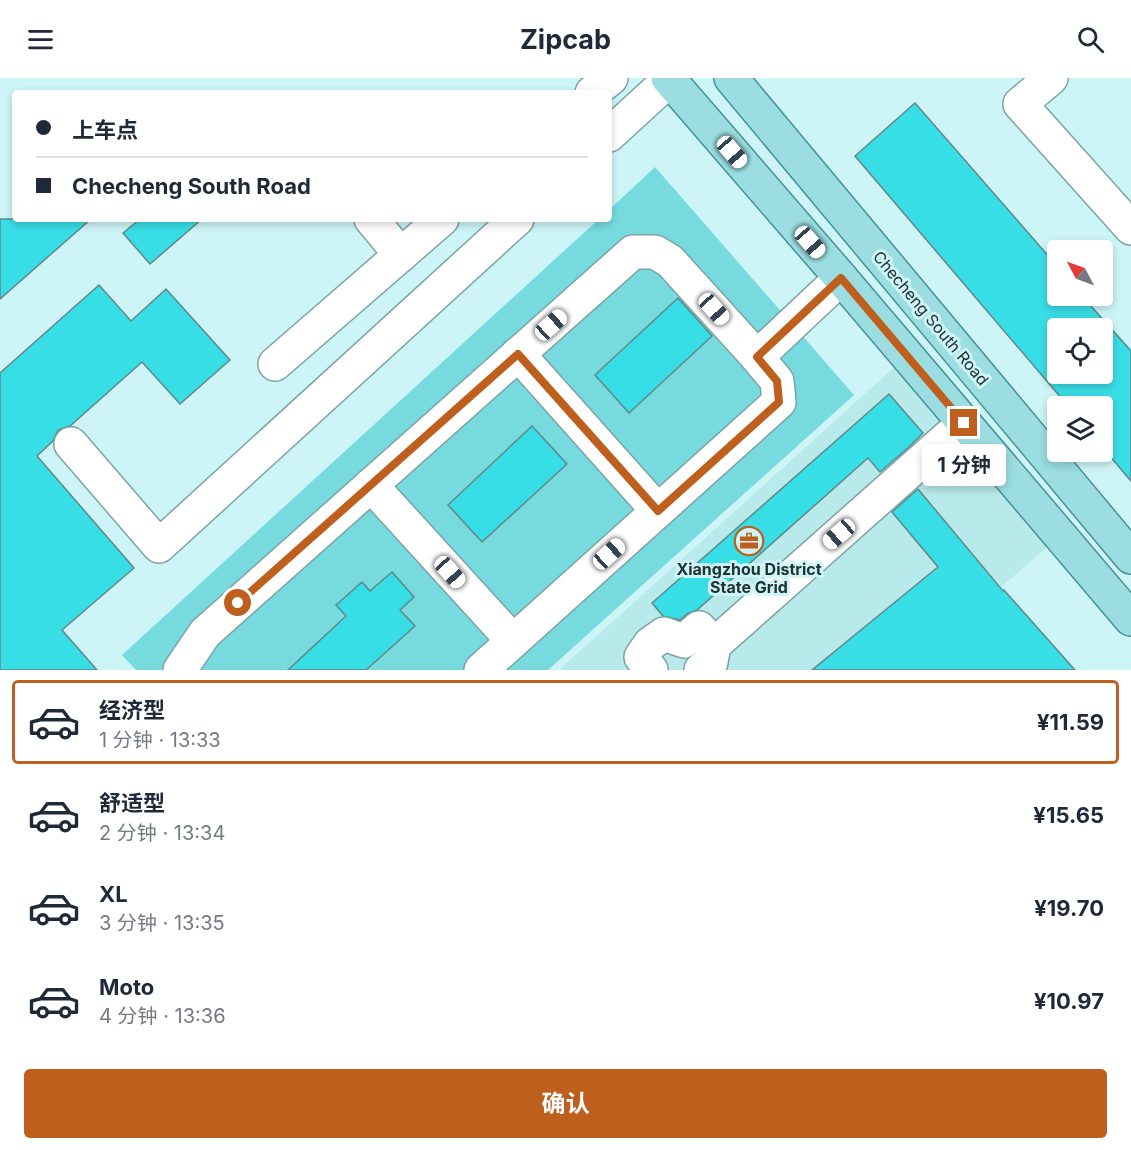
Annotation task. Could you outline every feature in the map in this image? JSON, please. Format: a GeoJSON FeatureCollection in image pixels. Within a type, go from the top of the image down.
{"type":"FeatureCollection","features":[{"type":"Feature","properties":{"kind":"main road","name":"Checheng South Road"},"geometry":{"type":"LineString","coordinates":[[731,78],[1129,554]]}},
{"type":"Feature","properties":{"kind":"main road"},"geometry":{"type":"LineString","coordinates":[[669,79],[1121,608]]}},
{"type":"Feature","properties":{"kind":"street"},"geometry":{"type":"LineString","coordinates":[[596,90],[611,78]]}},
{"type":"Feature","properties":{"kind":"street"},"geometry":{"type":"LineString","coordinates":[[1051,78],[1020,104],[1131,228]]}},
{"type":"Feature","properties":{"kind":"street"},"geometry":{"type":"LineString","coordinates":[[612,132],[669,79]]}},
{"type":"Feature","properties":{"kind":"street"},"geometry":{"type":"LineString","coordinates":[[373,222],[400,255]]}},
{"type":"Feature","properties":{"kind":"street"},"geometry":{"type":"LineString","coordinates":[[275,364],[438,222]]}},
{"type":"Feature","properties":{"kind":"street"},"geometry":{"type":"LineString","coordinates":[[71,444],[159,546],[514,222]]}},
{"type":"Feature","properties":{"kind":"street"},"geometry":{"type":"LineString","coordinates":[[180,670],[205,633],[633,252],[655,252],[670,261],[777,381],[779,402],[481,670]]}},
{"type":"Feature","properties":{"kind":"street"},"geometry":{"type":"LineString","coordinates":[[757,357],[841,278]]}},
{"type":"Feature","properties":{"kind":"street"},"geometry":{"type":"LineString","coordinates":[[518,354],[658,511]]}},
{"type":"Feature","properties":{"kind":"street"},"geometry":{"type":"LineString","coordinates":[[651,670],[641,657],[650,644],[664,634],[684,641],[699,628],[707,657],[964,423]]}},
{"type":"Feature","properties":{"kind":"street"},"geometry":{"type":"LineString","coordinates":[[371,485],[513,641]]}},
{"type":"Feature","properties":{"kind":"street"},"geometry":{"type":"LineString","coordinates":[[1121,608],[1131,637]]}},
{"type":"Feature","properties":{"kind":"shaded area"},"geometry":{"type":"Polygon","coordinates":[[[655,167],[854,395],[548,670],[136,670],[122,655],[596,222],[612,222],[612,207],[655,167]]]}},
{"type":"Feature","properties":{"kind":"shaded area","name":"Xiangzhou District State Grid"},"geometry":{"type":"Polygon","coordinates":[[[899,363],[1053,542],[959,623],[916,670],[559,670],[899,363]]]}},
{"type":"Feature","properties":{"kind":"building"},"geometry":{"type":"Polygon","coordinates":[[[915,103],[1047,254],[1047,306],[1091,306],[1102,318],[1047,318],[1047,381],[855,156],[915,103]]]}},
{"type":"Feature","properties":{"kind":"building"},"geometry":{"type":"Polygon","coordinates":[[[0,219],[12,219],[12,222],[88,222],[0,299],[0,219]]]}},
{"type":"Feature","properties":{"kind":"building"},"geometry":{"type":"Polygon","coordinates":[[[136,222],[199,222],[150,264],[123,233],[136,222]]]}},
{"type":"Feature","properties":{"kind":"building"},"geometry":{"type":"Polygon","coordinates":[[[99,285],[131,321],[166,289],[230,360],[180,404],[142,362],[70,426],[58,430],[53,441],[37,456],[134,568],[62,630],[97,670],[0,670],[0,373],[99,285]]]}},
{"type":"Feature","properties":{"kind":"building"},"geometry":{"type":"Polygon","coordinates":[[[678,298],[712,336],[629,413],[595,375],[678,298]]]}},
{"type":"Feature","properties":{"kind":"building"},"geometry":{"type":"Polygon","coordinates":[[[1113,331],[1131,351],[1131,481],[1113,460],[1113,396],[1059,396],[1049,384],[1113,384],[1113,331]]]}},
{"type":"Feature","properties":{"kind":"building","name":"Xiangzhou District State Grid"},"geometry":{"type":"Polygon","coordinates":[[[889,394],[923,433],[909,447],[880,472],[868,458],[697,610],[680,620],[663,616],[652,603],[889,394]]]}},
{"type":"Feature","properties":{"kind":"building"},"geometry":{"type":"Polygon","coordinates":[[[532,426],[567,464],[482,542],[448,505],[532,426]]]}},
{"type":"Feature","properties":{"kind":"building"},"geometry":{"type":"Polygon","coordinates":[[[918,489],[1003,591],[1075,670],[812,670],[938,567],[892,512],[918,489]]]}},
{"type":"Feature","properties":{"kind":"building"},"geometry":{"type":"Polygon","coordinates":[[[392,572],[414,597],[400,610],[415,626],[366,670],[288,670],[346,616],[336,605],[362,582],[370,591],[392,572]]]}},
{"type":"Feature","properties":{"kind":"place","name":"Xiangzhou District State Grid"},"geometry":{"type":"Point","coordinates":[749,541]}},
{"type":"Feature","properties":{"kind":"route"},"geometry":{"type":"LineString","coordinates":[[238,603],[518,354],[658,511],[779,402],[777,381],[757,357],[841,278],[964,423]]}}]}
